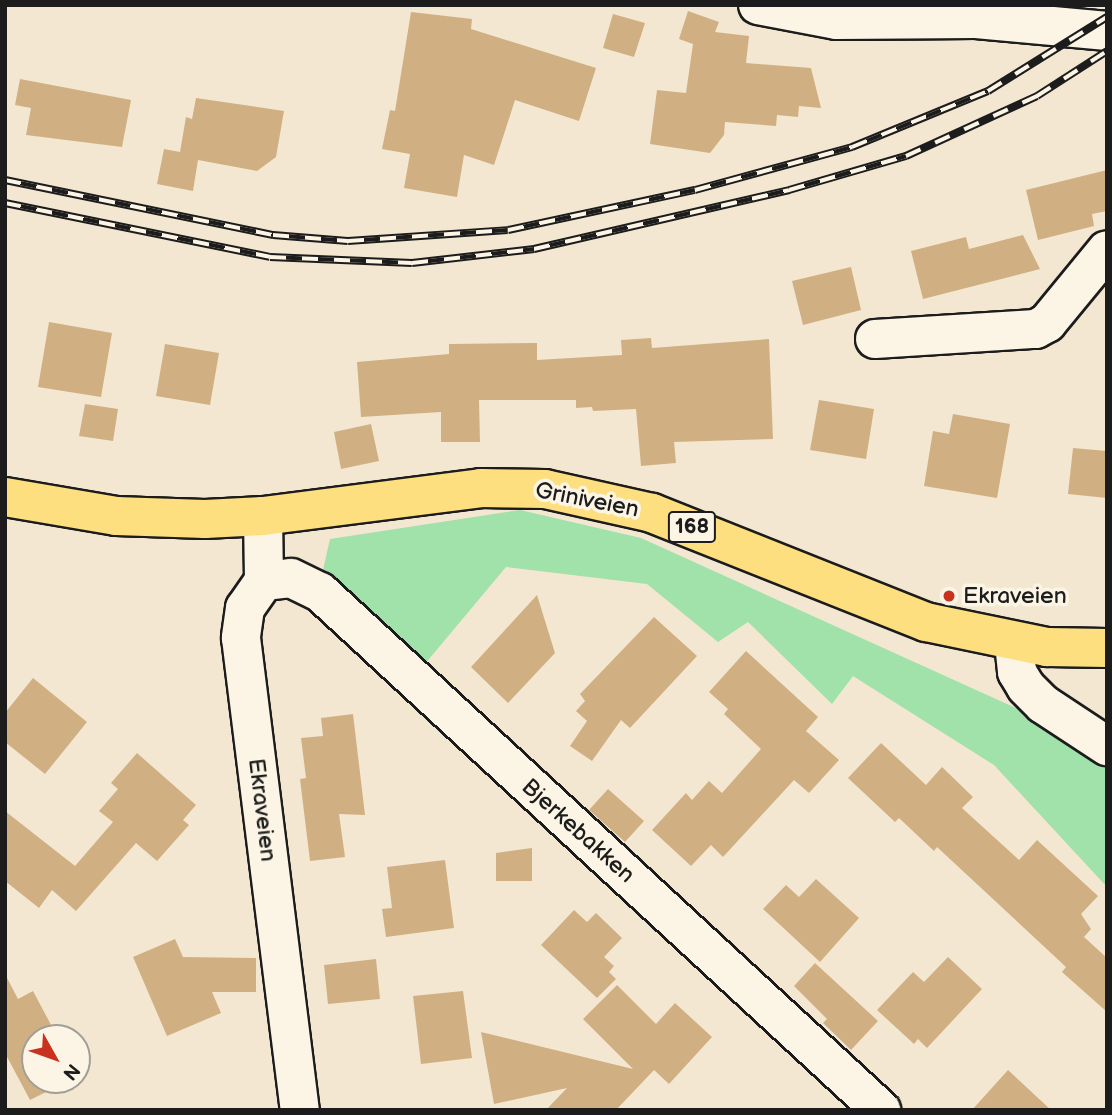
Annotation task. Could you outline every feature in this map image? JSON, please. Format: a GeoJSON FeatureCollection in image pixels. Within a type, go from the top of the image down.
{"type":"FeatureCollection","features":[{"type":"Feature","properties":{"kind":"main road","name":"Griniveien"},"geometry":{"type":"LineString","coordinates":[[5,497],[71,511],[148,519],[263,516],[481,488],[575,493],[694,528],[901,613],[1014,643],[1107,648]]}},
{"type":"Feature","properties":{"kind":"street"},"geometry":{"type":"LineString","coordinates":[[758,5],[836,20],[976,19],[1107,31]]}},
{"type":"Feature","properties":{"kind":"street"},"geometry":{"type":"LineString","coordinates":[[875,339],[1036,329],[1059,310],[1107,250]]}},
{"type":"Feature","properties":{"kind":"street"},"geometry":{"type":"LineString","coordinates":[[263,516],[264,581]]}},
{"type":"Feature","properties":{"kind":"street","name":"Bjerkebakken"},"geometry":{"type":"LineString","coordinates":[[264,581],[291,578],[320,592],[881,1110]]}},
{"type":"Feature","properties":{"kind":"street","name":"Ekraveien"},"geometry":{"type":"LineString","coordinates":[[264,581],[245,608],[241,638],[300,1110]]}},
{"type":"Feature","properties":{"kind":"street"},"geometry":{"type":"LineString","coordinates":[[1014,643],[1017,672],[1026,687],[1043,704],[1107,746]]}},
{"type":"Feature","properties":{"kind":"green space"},"geometry":{"type":"Polygon","coordinates":[[[520,510],[641,538],[1031,715],[1107,765],[1107,887],[994,765],[853,676],[832,704],[748,622],[718,642],[647,584],[506,567],[424,665],[323,570],[330,539],[520,510]]]}},
{"type":"Feature","properties":{"kind":"building"},"geometry":{"type":"Polygon","coordinates":[[[688,11],[719,22],[715,32],[749,36],[746,63],[811,68],[821,108],[799,106],[798,117],[777,115],[776,126],[725,122],[724,135],[710,153],[650,144],[657,90],[686,93],[693,44],[679,39],[688,11]]]}},
{"type":"Feature","properties":{"kind":"building"},"geometry":{"type":"Polygon","coordinates":[[[411,12],[472,19],[471,29],[596,68],[579,121],[515,100],[494,165],[464,155],[457,197],[404,188],[410,154],[382,149],[390,110],[395,111],[411,12]]]}},
{"type":"Feature","properties":{"kind":"building"},"geometry":{"type":"Polygon","coordinates":[[[613,14],[645,23],[634,57],[603,48],[613,14]]]}},
{"type":"Feature","properties":{"kind":"building"},"geometry":{"type":"Polygon","coordinates":[[[20,79],[131,100],[122,147],[26,135],[31,108],[15,105],[20,79]]]}},
{"type":"Feature","properties":{"kind":"building"},"geometry":{"type":"Polygon","coordinates":[[[196,98],[284,111],[276,157],[257,171],[198,160],[193,191],[157,184],[164,149],[180,152],[186,117],[192,119],[196,98]]]}},
{"type":"Feature","properties":{"kind":"building"},"geometry":{"type":"Polygon","coordinates":[[[1107,170],[1107,211],[1092,214],[1094,226],[1038,240],[1026,190],[1107,170]]]}},
{"type":"Feature","properties":{"kind":"building"},"geometry":{"type":"Polygon","coordinates":[[[1023,235],[1040,269],[923,299],[911,251],[966,237],[969,249],[1023,235]]]}},
{"type":"Feature","properties":{"kind":"building"},"geometry":{"type":"Polygon","coordinates":[[[851,267],[861,310],[803,325],[792,281],[851,267]]]}},
{"type":"Feature","properties":{"kind":"building"},"geometry":{"type":"Polygon","coordinates":[[[49,322],[112,333],[101,397],[38,387],[49,322]]]}},
{"type":"Feature","properties":{"kind":"building"},"geometry":{"type":"Polygon","coordinates":[[[651,338],[652,348],[769,339],[773,439],[674,442],[676,463],[641,466],[636,409],[593,411],[592,407],[576,408],[576,400],[479,400],[480,442],[441,442],[441,412],[361,417],[357,362],[449,354],[449,344],[537,343],[537,360],[622,355],[621,340],[651,338]]]}},
{"type":"Feature","properties":{"kind":"building"},"geometry":{"type":"Polygon","coordinates":[[[165,344],[219,353],[210,405],[156,396],[165,344]]]}},
{"type":"Feature","properties":{"kind":"building"},"geometry":{"type":"Polygon","coordinates":[[[819,400],[874,409],[866,459],[810,450],[819,400]]]}},
{"type":"Feature","properties":{"kind":"building"},"geometry":{"type":"Polygon","coordinates":[[[85,404],[118,409],[113,441],[79,436],[85,404]]]}},
{"type":"Feature","properties":{"kind":"building"},"geometry":{"type":"Polygon","coordinates":[[[953,414],[1010,424],[997,498],[924,486],[933,431],[949,434],[953,414]]]}},
{"type":"Feature","properties":{"kind":"building"},"geometry":{"type":"Polygon","coordinates":[[[371,424],[379,461],[341,469],[334,432],[371,424]]]}},
{"type":"Feature","properties":{"kind":"building"},"geometry":{"type":"Polygon","coordinates":[[[1073,448],[1107,451],[1107,498],[1068,494],[1073,448]]]}},
{"type":"Feature","properties":{"kind":"building"},"geometry":{"type":"Polygon","coordinates":[[[537,595],[555,653],[508,703],[471,667],[537,595]]]}},
{"type":"Feature","properties":{"kind":"building"},"geometry":{"type":"Polygon","coordinates":[[[654,617],[697,656],[630,728],[621,720],[592,761],[570,746],[587,721],[576,711],[585,701],[580,694],[654,617]]]}},
{"type":"Feature","properties":{"kind":"building"},"geometry":{"type":"Polygon","coordinates":[[[746,651],[818,717],[806,731],[839,760],[809,793],[794,780],[723,857],[711,845],[691,866],[652,830],[686,793],[692,800],[709,781],[722,793],[761,749],[724,714],[728,709],[709,692],[746,651]]]}},
{"type":"Feature","properties":{"kind":"building"},"geometry":{"type":"Polygon","coordinates":[[[33,678],[87,722],[45,774],[5,742],[5,713],[33,678]]]}},
{"type":"Feature","properties":{"kind":"building"},"geometry":{"type":"Polygon","coordinates":[[[353,714],[365,815],[339,814],[345,857],[310,861],[300,779],[306,778],[301,738],[323,736],[321,718],[353,714]]]}},
{"type":"Feature","properties":{"kind":"building"},"geometry":{"type":"Polygon","coordinates":[[[881,743],[926,785],[942,767],[973,797],[962,808],[1019,860],[1037,840],[1098,896],[1081,914],[1091,929],[1084,937],[1107,958],[1107,1012],[1062,972],[1066,967],[937,847],[934,851],[899,818],[895,822],[848,778],[881,743]]]}},
{"type":"Feature","properties":{"kind":"building"},"geometry":{"type":"Polygon","coordinates":[[[137,753],[196,805],[183,820],[189,825],[157,861],[136,843],[76,911],[52,890],[39,908],[5,881],[5,811],[75,866],[113,822],[99,811],[118,789],[111,783],[137,753]]]}},
{"type":"Feature","properties":{"kind":"building"},"geometry":{"type":"Polygon","coordinates":[[[608,789],[644,821],[625,842],[589,810],[608,789]]]}},
{"type":"Feature","properties":{"kind":"building"},"geometry":{"type":"Polygon","coordinates":[[[532,848],[532,881],[496,881],[496,853],[532,848]]]}},
{"type":"Feature","properties":{"kind":"building"},"geometry":{"type":"Polygon","coordinates":[[[445,860],[454,928],[386,937],[382,909],[392,908],[387,867],[445,860]]]}},
{"type":"Feature","properties":{"kind":"building"},"geometry":{"type":"Polygon","coordinates":[[[816,879],[859,918],[820,962],[763,909],[786,885],[799,897],[816,879]]]}},
{"type":"Feature","properties":{"kind":"building"},"geometry":{"type":"Polygon","coordinates":[[[574,910],[587,922],[596,913],[622,938],[604,957],[614,966],[609,972],[616,979],[597,998],[541,945],[574,910]]]}},
{"type":"Feature","properties":{"kind":"building"},"geometry":{"type":"Polygon","coordinates":[[[175,939],[183,957],[256,958],[256,992],[212,992],[221,1013],[167,1036],[133,957],[175,939]]]}},
{"type":"Feature","properties":{"kind":"building"},"geometry":{"type":"Polygon","coordinates":[[[948,957],[982,989],[927,1048],[918,1039],[914,1044],[877,1010],[913,972],[924,982],[948,957]]]}},
{"type":"Feature","properties":{"kind":"building"},"geometry":{"type":"Polygon","coordinates":[[[376,959],[380,999],[328,1004],[324,965],[376,959]]]}},
{"type":"Feature","properties":{"kind":"building"},"geometry":{"type":"Polygon","coordinates":[[[815,963],[878,1021],[851,1050],[823,1023],[827,1019],[794,986],[815,963]]]}},
{"type":"Feature","properties":{"kind":"building"},"geometry":{"type":"Polygon","coordinates":[[[5,974],[18,999],[33,991],[51,1024],[21,1024],[21,1083],[5,1053],[5,974]]]}},
{"type":"Feature","properties":{"kind":"building"},"geometry":{"type":"Polygon","coordinates":[[[617,985],[656,1024],[675,1003],[712,1037],[669,1084],[654,1070],[616,1110],[546,1110],[567,1088],[494,1104],[481,1032],[633,1069],[583,1019],[617,985]]]}},
{"type":"Feature","properties":{"kind":"building"},"geometry":{"type":"Polygon","coordinates":[[[463,991],[472,1058],[421,1064],[413,996],[463,991]]]}},
{"type":"Feature","properties":{"kind":"building"},"geometry":{"type":"Polygon","coordinates":[[[1008,1070],[1051,1110],[972,1110],[1008,1070]]]}},
{"type":"Feature","properties":{"kind":"building"},"geometry":{"type":"Polygon","coordinates":[[[27,1094],[42,1094],[30,1100],[27,1094]]]}},
{"type":"Feature","properties":{"kind":"railway"},"geometry":{"type":"LineString","coordinates":[[5,180],[273,235],[348,241],[508,230],[695,190],[852,147],[988,91],[1107,17]]}},
{"type":"Feature","properties":{"kind":"railway"},"geometry":{"type":"LineString","coordinates":[[5,203],[270,257],[412,263],[534,249],[789,190],[906,156],[1037,96],[1107,51]]}},
{"type":"Feature","properties":{"kind":"place","name":"Ekraveien"},"geometry":{"type":"Point","coordinates":[949,596]}}]}
